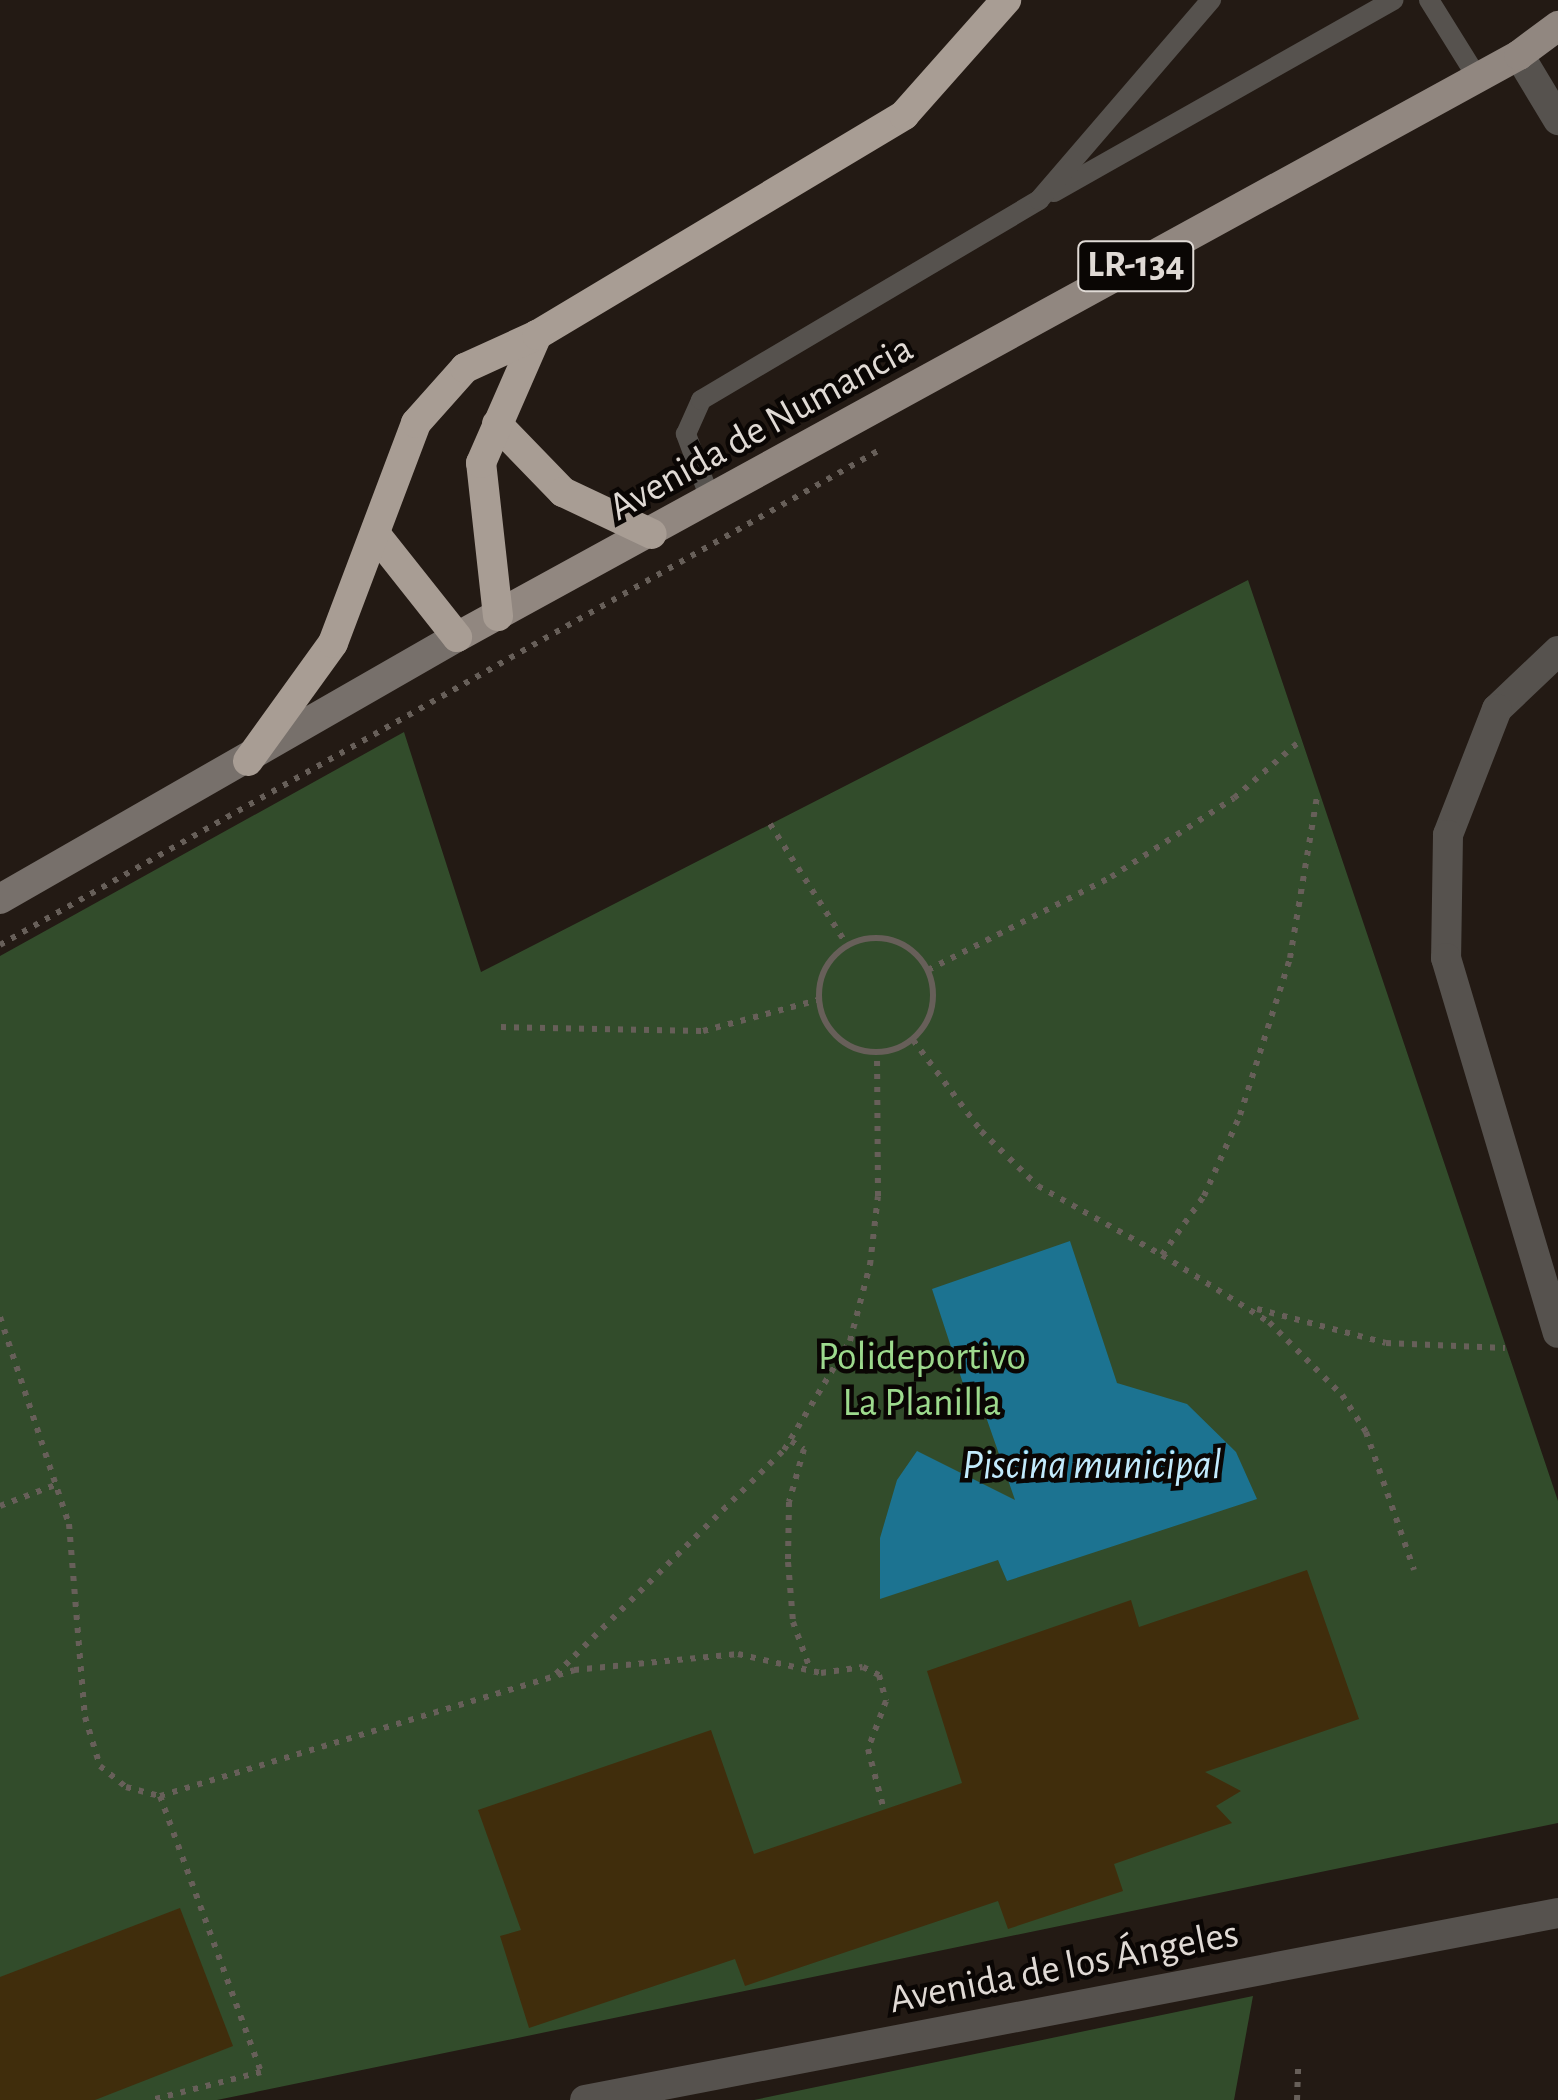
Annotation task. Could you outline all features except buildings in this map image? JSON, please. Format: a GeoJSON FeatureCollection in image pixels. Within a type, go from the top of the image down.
{"type":"FeatureCollection","features":[{"type":"Feature","properties":{"kind":"highway"},"geometry":{"type":"LineString","coordinates":[[248,761],[333,642],[377,536],[416,423],[465,368],[537,336],[904,115],[1006,0]]}},
{"type":"Feature","properties":{"kind":"highway"},"geometry":{"type":"LineString","coordinates":[[498,616],[481,510],[481,462],[537,336]]}},
{"type":"Feature","properties":{"kind":"highway"},"geometry":{"type":"LineString","coordinates":[[497,424],[562,492],[652,534]]}},
{"type":"Feature","properties":{"kind":"highway"},"geometry":{"type":"LineString","coordinates":[[377,536],[457,637]]}},
{"type":"Feature","properties":{"kind":"main road","name":"Avenida de Numancia"},"geometry":{"type":"LineString","coordinates":[[457,637],[711,502],[1519,56],[1558,26]]}},
{"type":"Feature","properties":{"kind":"street"},"geometry":{"type":"LineString","coordinates":[[1519,56],[1558,120]]}},
{"type":"Feature","properties":{"kind":"street","name":"Avenida de Numancia"},"geometry":{"type":"LineString","coordinates":[[0,899],[248,761],[457,637]]}},
{"type":"Feature","properties":{"kind":"street"},"geometry":{"type":"LineString","coordinates":[[1558,651],[1497,709],[1448,834],[1446,958],[1558,1333]]}},
{"type":"Feature","properties":{"kind":"street","name":"Avenida de los Ángeles"},"geometry":{"type":"LineString","coordinates":[[585,2100],[1558,1913]]}},
{"type":"Feature","properties":{"kind":"lane"},"geometry":{"type":"LineString","coordinates":[[1039,200],[1211,0]]}},
{"type":"Feature","properties":{"kind":"lane"},"geometry":{"type":"LineString","coordinates":[[711,502],[686,434],[701,400],[1039,200],[1393,0]]}},
{"type":"Feature","properties":{"kind":"lane"},"geometry":{"type":"LineString","coordinates":[[1429,0],[1477,77]]}},
{"type":"Feature","properties":{"kind":"path"},"geometry":{"type":"LineString","coordinates":[[0,945],[889,444]]}},
{"type":"Feature","properties":{"kind":"path"},"geometry":{"type":"LineString","coordinates":[[928,970],[1111,877],[1234,798],[1301,740]]}},
{"type":"Feature","properties":{"kind":"path"},"geometry":{"type":"LineString","coordinates":[[1162,1255],[1204,1196],[1240,1115],[1290,958],[1317,796]]}},
{"type":"Feature","properties":{"kind":"path"},"geometry":{"type":"LineString","coordinates":[[770,824],[847,945]]}},
{"type":"Feature","properties":{"kind":"path"},"geometry":{"type":"LineString","coordinates":[[902,943],[928,970],[932,1008],[912,1040],[877,1053],[840,1041],[818,1000],[822,972],[847,945],[902,943]]}},
{"type":"Feature","properties":{"kind":"path"},"geometry":{"type":"LineString","coordinates":[[500,1027],[702,1031],[818,1000]]}},
{"type":"Feature","properties":{"kind":"path"},"geometry":{"type":"LineString","coordinates":[[912,1040],[981,1130],[1038,1186],[1250,1307],[1316,1364],[1366,1432],[1414,1570]]}},
{"type":"Feature","properties":{"kind":"path"},"geometry":{"type":"LineString","coordinates":[[555,1676],[724,1516],[791,1441],[850,1341],[870,1266],[877,1053]]}},
{"type":"Feature","properties":{"kind":"path"},"geometry":{"type":"LineString","coordinates":[[1250,1307],[1386,1343],[1505,1348]]}},
{"type":"Feature","properties":{"kind":"path"},"geometry":{"type":"LineString","coordinates":[[0,1318],[69,1524],[85,1717],[100,1766],[126,1787],[160,1796],[555,1676],[696,1653],[810,1670],[863,1667],[884,1682],[886,1701],[868,1748],[884,1810]]}},
{"type":"Feature","properties":{"kind":"path"},"geometry":{"type":"LineString","coordinates":[[791,1441],[804,1449],[789,1502],[788,1562],[793,1622],[810,1670]]}},
{"type":"Feature","properties":{"kind":"path"},"geometry":{"type":"LineString","coordinates":[[0,1506],[55,1485]]}},
{"type":"Feature","properties":{"kind":"path"},"geometry":{"type":"LineString","coordinates":[[150,2100],[261,2072],[160,1796]]}},
{"type":"Feature","properties":{"kind":"path"},"geometry":{"type":"LineString","coordinates":[[1298,2062],[1298,2100]]}},
{"type":"Feature","properties":{"kind":"green space","name":"Polideportivo La Planilla"},"geometry":{"type":"Polygon","coordinates":[[[1248,580],[1558,1501],[1558,1823],[217,2100],[0,2100],[0,956],[404,732],[481,972],[1248,580]]]}},
{"type":"Feature","properties":{"kind":"green space"},"geometry":{"type":"Polygon","coordinates":[[[1253,1996],[1234,2100],[754,2100],[1253,1996]]]}},
{"type":"Feature","properties":{"kind":"water","name":"Piscina municipal"},"geometry":{"type":"Polygon","coordinates":[[[1070,1241],[1117,1383],[1187,1404],[1236,1452],[1257,1499],[1007,1581],[998,1560],[880,1599],[880,1538],[897,1480],[917,1451],[1015,1500],[985,1414],[974,1417],[932,1289],[1070,1241]]]}}]}
